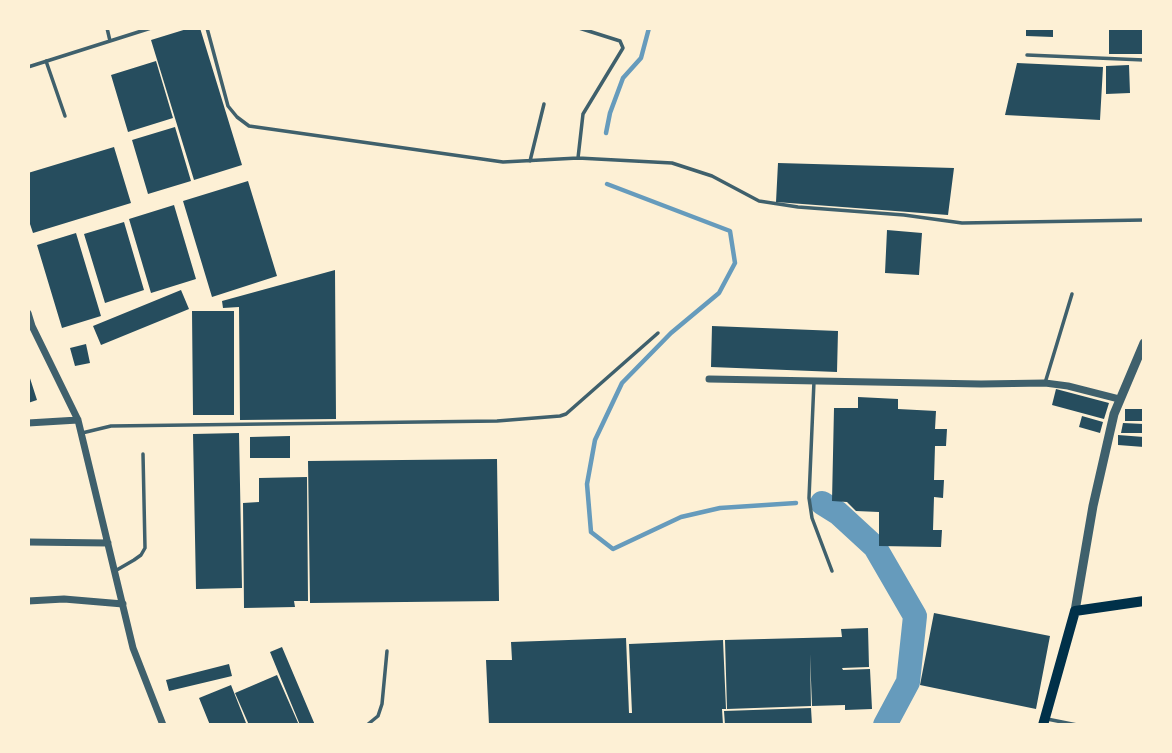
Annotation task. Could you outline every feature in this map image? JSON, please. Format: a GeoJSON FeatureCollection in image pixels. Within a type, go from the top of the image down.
{"type":"FeatureCollection","features":[{"type":"Feature","properties":{"kind":"main road"},"geometry":{"type":"LineString","coordinates":[[1044,722],[1075,611],[1144,601]]}},
{"type":"Feature","properties":{"kind":"street"},"geometry":{"type":"LineString","coordinates":[[28,313],[78,420],[134,648],[163,725]]}},
{"type":"Feature","properties":{"kind":"street"},"geometry":{"type":"LineString","coordinates":[[1075,611],[1093,506],[1114,414],[1140,360],[1144,343]]}},
{"type":"Feature","properties":{"kind":"street"},"geometry":{"type":"LineString","coordinates":[[709,379],[1045,383],[1119,399]]}},
{"type":"Feature","properties":{"kind":"street"},"geometry":{"type":"LineString","coordinates":[[28,423],[78,420]]}},
{"type":"Feature","properties":{"kind":"street"},"geometry":{"type":"LineString","coordinates":[[28,542],[108,543]]}},
{"type":"Feature","properties":{"kind":"street"},"geometry":{"type":"LineString","coordinates":[[28,601],[64,598],[123,604]]}},
{"type":"Feature","properties":{"kind":"lane"},"geometry":{"type":"LineString","coordinates":[[107,28],[110,41]]}},
{"type":"Feature","properties":{"kind":"lane"},"geometry":{"type":"LineString","coordinates":[[28,67],[150,28]]}},
{"type":"Feature","properties":{"kind":"lane"},"geometry":{"type":"LineString","coordinates":[[207,28],[228,106],[249,126],[503,162],[578,158],[672,163],[712,176],[759,201],[798,207],[904,215],[962,223],[1144,220]]}},
{"type":"Feature","properties":{"kind":"lane"},"geometry":{"type":"LineString","coordinates":[[578,158],[583,114],[623,48],[620,41],[579,28]]}},
{"type":"Feature","properties":{"kind":"lane"},"geometry":{"type":"LineString","coordinates":[[1027,55],[1144,60]]}},
{"type":"Feature","properties":{"kind":"lane"},"geometry":{"type":"LineString","coordinates":[[46,61],[65,116]]}},
{"type":"Feature","properties":{"kind":"lane"},"geometry":{"type":"LineString","coordinates":[[530,161],[544,104]]}},
{"type":"Feature","properties":{"kind":"lane"},"geometry":{"type":"LineString","coordinates":[[1045,383],[1072,294]]}},
{"type":"Feature","properties":{"kind":"lane"},"geometry":{"type":"LineString","coordinates":[[82,433],[111,426],[497,421],[559,416],[566,414],[658,332]]}},
{"type":"Feature","properties":{"kind":"lane"},"geometry":{"type":"LineString","coordinates":[[814,381],[809,498],[812,517],[832,571]]}},
{"type":"Feature","properties":{"kind":"lane"},"geometry":{"type":"LineString","coordinates":[[115,571],[141,555],[145,548],[143,454]]}},
{"type":"Feature","properties":{"kind":"lane"},"geometry":{"type":"LineString","coordinates":[[367,725],[378,716],[382,704],[387,651]]}},
{"type":"Feature","properties":{"kind":"lane"},"geometry":{"type":"LineString","coordinates":[[1044,722],[1077,725]]}},
{"type":"Feature","properties":{"kind":"building"},"geometry":{"type":"Polygon","coordinates":[[[190,28],[200,28],[242,165],[194,180],[151,40],[190,28]]]}},
{"type":"Feature","properties":{"kind":"building"},"geometry":{"type":"Polygon","coordinates":[[[1026,28],[1053,28],[1053,37],[1026,36],[1026,28]]]}},
{"type":"Feature","properties":{"kind":"building"},"geometry":{"type":"Polygon","coordinates":[[[1109,28],[1144,28],[1144,54],[1109,54],[1109,28]]]}},
{"type":"Feature","properties":{"kind":"building"},"geometry":{"type":"Polygon","coordinates":[[[156,61],[173,118],[128,132],[111,75],[156,61]]]}},
{"type":"Feature","properties":{"kind":"building"},"geometry":{"type":"Polygon","coordinates":[[[1017,63],[1103,67],[1100,120],[1005,115],[1017,63]]]}},
{"type":"Feature","properties":{"kind":"building"},"geometry":{"type":"Polygon","coordinates":[[[1129,65],[1130,93],[1106,94],[1106,66],[1129,65]]]}},
{"type":"Feature","properties":{"kind":"building"},"geometry":{"type":"Polygon","coordinates":[[[175,127],[191,181],[148,194],[132,140],[175,127]]]}},
{"type":"Feature","properties":{"kind":"building"},"geometry":{"type":"Polygon","coordinates":[[[114,147],[131,203],[33,233],[28,218],[28,173],[114,147]]]}},
{"type":"Feature","properties":{"kind":"building"},"geometry":{"type":"Polygon","coordinates":[[[778,163],[954,168],[948,215],[776,202],[778,163]]]}},
{"type":"Feature","properties":{"kind":"building"},"geometry":{"type":"Polygon","coordinates":[[[248,181],[277,276],[212,297],[183,201],[248,181]]]}},
{"type":"Feature","properties":{"kind":"building"},"geometry":{"type":"Polygon","coordinates":[[[174,205],[196,279],[151,293],[129,219],[174,205]]]}},
{"type":"Feature","properties":{"kind":"building"},"geometry":{"type":"Polygon","coordinates":[[[124,222],[144,290],[105,303],[84,234],[124,222]]]}},
{"type":"Feature","properties":{"kind":"building"},"geometry":{"type":"Polygon","coordinates":[[[887,230],[922,233],[919,275],[885,273],[887,230]]]}},
{"type":"Feature","properties":{"kind":"building"},"geometry":{"type":"Polygon","coordinates":[[[76,233],[101,316],[62,328],[37,245],[76,233]]]}},
{"type":"Feature","properties":{"kind":"building"},"geometry":{"type":"Polygon","coordinates":[[[335,270],[336,419],[240,420],[239,307],[223,308],[222,301],[335,270]]]}},
{"type":"Feature","properties":{"kind":"building"},"geometry":{"type":"Polygon","coordinates":[[[181,290],[189,309],[101,345],[93,326],[181,290]]]}},
{"type":"Feature","properties":{"kind":"building"},"geometry":{"type":"Polygon","coordinates":[[[192,311],[234,311],[234,415],[193,415],[192,311]]]}},
{"type":"Feature","properties":{"kind":"building"},"geometry":{"type":"Polygon","coordinates":[[[712,326],[838,331],[837,372],[711,367],[712,326]]]}},
{"type":"Feature","properties":{"kind":"building"},"geometry":{"type":"Polygon","coordinates":[[[86,344],[90,363],[75,366],[70,348],[86,344]]]}},
{"type":"Feature","properties":{"kind":"building"},"geometry":{"type":"Polygon","coordinates":[[[28,372],[37,400],[28,403],[28,372]]]}},
{"type":"Feature","properties":{"kind":"building"},"geometry":{"type":"Polygon","coordinates":[[[1056,389],[1109,403],[1104,419],[1052,405],[1056,389]]]}},
{"type":"Feature","properties":{"kind":"building"},"geometry":{"type":"Polygon","coordinates":[[[858,397],[898,399],[898,409],[936,411],[935,429],[947,429],[946,446],[935,446],[934,480],[944,480],[943,498],[934,497],[933,530],[942,530],[941,547],[879,546],[879,512],[856,511],[847,502],[832,501],[834,408],[858,408],[858,397]]]}},
{"type":"Feature","properties":{"kind":"building"},"geometry":{"type":"Polygon","coordinates":[[[1125,409],[1144,409],[1144,421],[1125,421],[1125,409]]]}},
{"type":"Feature","properties":{"kind":"building"},"geometry":{"type":"Polygon","coordinates":[[[1082,416],[1103,422],[1100,433],[1079,427],[1082,416]]]}},
{"type":"Feature","properties":{"kind":"building"},"geometry":{"type":"Polygon","coordinates":[[[1123,423],[1144,424],[1144,433],[1121,433],[1123,423]]]}},
{"type":"Feature","properties":{"kind":"building"},"geometry":{"type":"Polygon","coordinates":[[[239,433],[242,588],[196,589],[193,434],[239,433]]]}},
{"type":"Feature","properties":{"kind":"building"},"geometry":{"type":"Polygon","coordinates":[[[1118,435],[1144,437],[1144,447],[1118,445],[1118,435]]]}},
{"type":"Feature","properties":{"kind":"building"},"geometry":{"type":"Polygon","coordinates":[[[290,436],[290,458],[250,458],[250,437],[290,436]]]}},
{"type":"Feature","properties":{"kind":"building"},"geometry":{"type":"Polygon","coordinates":[[[497,459],[499,601],[310,603],[308,461],[497,459]]]}},
{"type":"Feature","properties":{"kind":"building"},"geometry":{"type":"Polygon","coordinates":[[[307,477],[308,601],[294,601],[295,607],[244,608],[243,503],[259,502],[259,478],[307,477]]]}},
{"type":"Feature","properties":{"kind":"building"},"geometry":{"type":"Polygon","coordinates":[[[934,613],[1050,636],[1036,709],[920,685],[934,613]]]}},
{"type":"Feature","properties":{"kind":"building"},"geometry":{"type":"Polygon","coordinates":[[[868,628],[869,667],[842,668],[870,669],[872,709],[845,710],[845,705],[812,706],[810,654],[811,706],[727,709],[725,640],[842,637],[841,629],[868,628]]]}},
{"type":"Feature","properties":{"kind":"building"},"geometry":{"type":"Polygon","coordinates":[[[626,638],[629,713],[632,713],[629,644],[723,640],[726,709],[722,709],[723,725],[489,725],[486,660],[512,660],[511,642],[626,638]]]}},
{"type":"Feature","properties":{"kind":"building"},"geometry":{"type":"Polygon","coordinates":[[[282,647],[315,725],[300,725],[270,652],[282,647]]]}},
{"type":"Feature","properties":{"kind":"building"},"geometry":{"type":"Polygon","coordinates":[[[229,664],[232,676],[169,691],[166,680],[229,664]]]}},
{"type":"Feature","properties":{"kind":"building"},"geometry":{"type":"Polygon","coordinates":[[[277,675],[299,725],[249,725],[235,693],[277,675]]]}},
{"type":"Feature","properties":{"kind":"building"},"geometry":{"type":"Polygon","coordinates":[[[231,685],[246,723],[210,725],[199,698],[231,685]]]}},
{"type":"Feature","properties":{"kind":"building"},"geometry":{"type":"Polygon","coordinates":[[[811,708],[812,725],[725,725],[724,711],[811,708]]]}},
{"type":"Feature","properties":{"kind":"waterway"},"geometry":{"type":"LineString","coordinates":[[606,133],[623,78],[641,58],[649,28]]}},
{"type":"Feature","properties":{"kind":"waterway"},"geometry":{"type":"LineString","coordinates":[[607,184],[730,231],[735,263],[719,293],[671,333],[622,383],[595,440],[587,484],[591,532],[613,549],[681,517],[720,508],[796,503]]}},
{"type":"Feature","properties":{"kind":"waterway"},"geometry":{"type":"LineString","coordinates":[[822,503],[838,513],[875,547],[915,616],[908,682],[885,725]]}}]}
